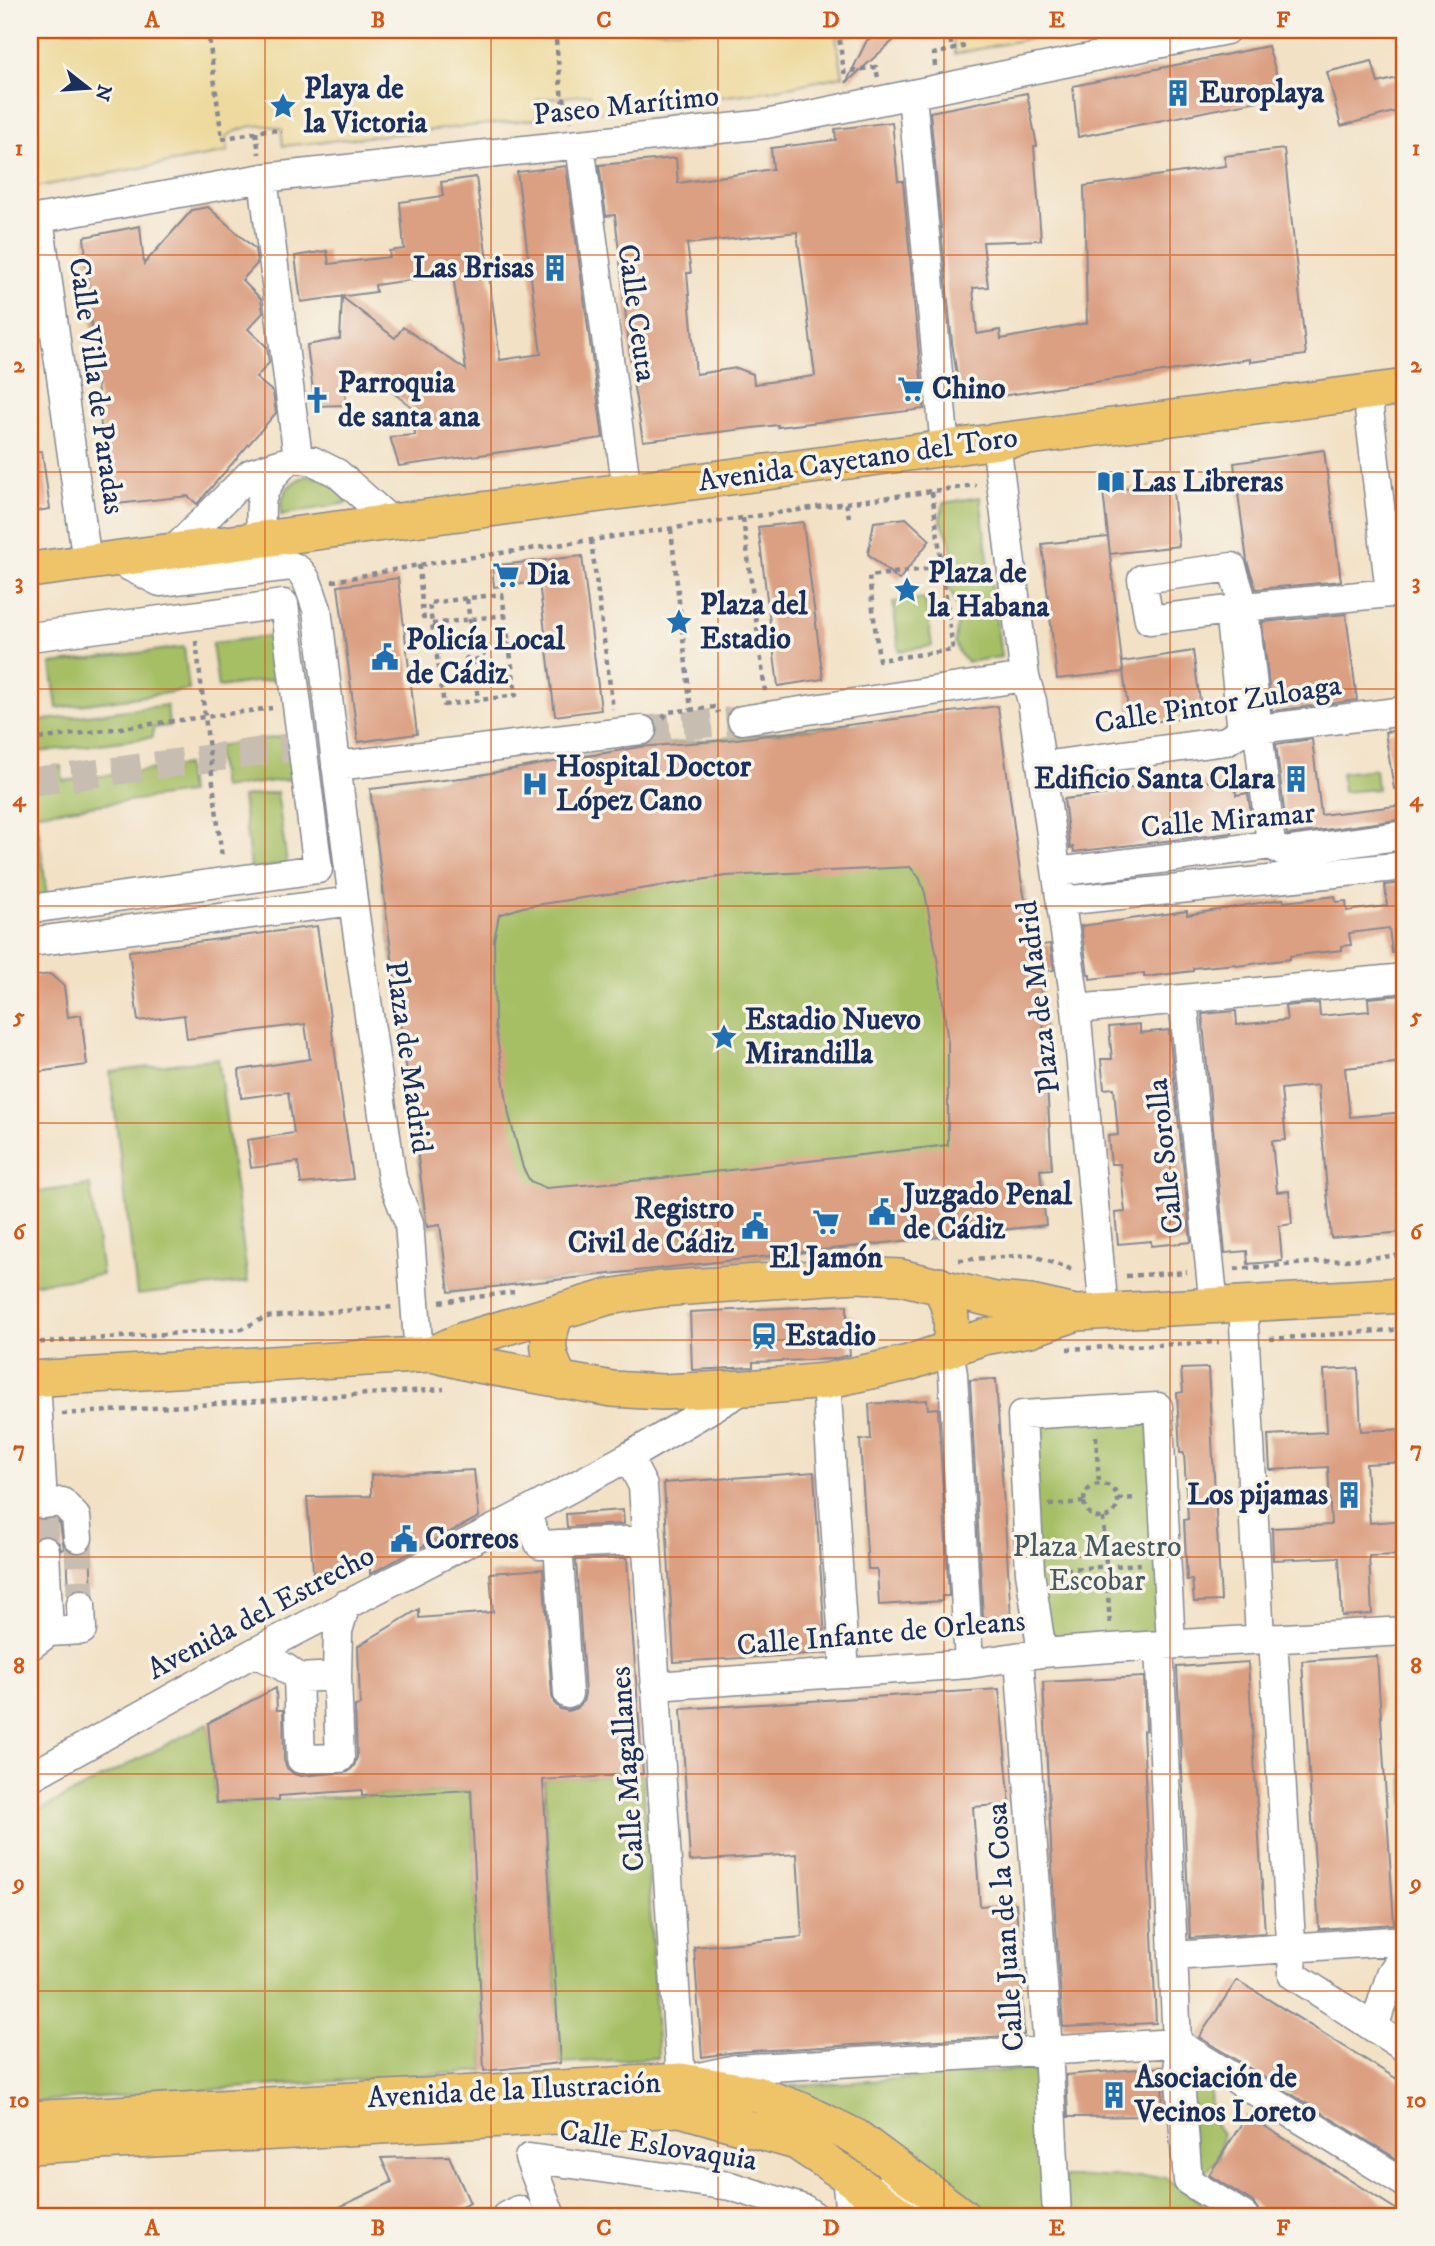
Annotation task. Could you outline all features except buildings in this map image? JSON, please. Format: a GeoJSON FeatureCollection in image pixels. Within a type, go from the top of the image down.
{"type":"FeatureCollection","features":[{"type":"Feature","properties":{"kind":"main road","name":"Avenida Cayetano del Toro"},"geometry":{"type":"LineString","coordinates":[[30,570],[1405,387]]}},
{"type":"Feature","properties":{"kind":"main road"},"geometry":{"type":"LineString","coordinates":[[426,1355],[463,1340],[608,1297],[660,1289],[856,1275],[900,1277],[995,1300],[1090,1313]]}},
{"type":"Feature","properties":{"kind":"main road"},"geometry":{"type":"LineString","coordinates":[[939,1285],[948,1300],[952,1315],[949,1350]]}},
{"type":"Feature","properties":{"kind":"main road"},"geometry":{"type":"LineString","coordinates":[[33,1379],[426,1355],[612,1389],[662,1392],[746,1388],[826,1381],[908,1363],[984,1337],[1030,1329],[1090,1313],[1405,1295]]}},
{"type":"Feature","properties":{"kind":"main road"},"geometry":{"type":"LineString","coordinates":[[556,1314],[547,1347],[552,1365],[561,1381]]}},
{"type":"Feature","properties":{"kind":"main road","name":"Avenida de la Ilustración"},"geometry":{"type":"LineString","coordinates":[[30,2119],[710,2079],[800,2110],[856,2137],[962,2216]]}},
{"type":"Feature","properties":{"kind":"main road","name":"Avenida de la Ilustración"},"geometry":{"type":"LineString","coordinates":[[30,2147],[680,2109],[796,2143],[846,2175],[901,2216]]}},
{"type":"Feature","properties":{"kind":"street","name":"Paseo Marítimo"},"geometry":{"type":"LineString","coordinates":[[35,219],[261,168],[580,145],[766,124],[1226,30]]}},
{"type":"Feature","properties":{"kind":"street"},"geometry":{"type":"LineString","coordinates":[[912,95],[946,448]]}},
{"type":"Feature","properties":{"kind":"street","name":"Calle Ceuta"},"geometry":{"type":"LineString","coordinates":[[580,145],[627,491]]}},
{"type":"Feature","properties":{"kind":"street"},"geometry":{"type":"LineString","coordinates":[[261,168],[291,461]]}},
{"type":"Feature","properties":{"kind":"street","name":"Calle Villa de Paradas"},"geometry":{"type":"LineString","coordinates":[[35,219],[100,561]]}},
{"type":"Feature","properties":{"kind":"street"},"geometry":{"type":"LineString","coordinates":[[1244,607],[1390,593],[1367,392]]}},
{"type":"Feature","properties":{"kind":"street","name":"Plaza de Madrid"},"geometry":{"type":"LineString","coordinates":[[996,442],[1025,677],[1032,701],[1042,766],[1076,1009],[1090,1313]]}},
{"type":"Feature","properties":{"kind":"street"},"geometry":{"type":"LineString","coordinates":[[262,539],[260,505],[268,480],[291,461]]}},
{"type":"Feature","properties":{"kind":"street"},"geometry":{"type":"LineString","coordinates":[[173,551],[251,473],[291,461],[313,461],[337,473],[392,522]]}},
{"type":"Feature","properties":{"kind":"street","name":"Plaza de Madrid"},"geometry":{"type":"LineString","coordinates":[[312,533],[319,595],[326,602],[335,754],[353,901],[392,1179],[409,1223],[426,1355]]}},
{"type":"Feature","properties":{"kind":"street","name":"Plaza de Madrid"},"geometry":{"type":"LineString","coordinates":[[100,561],[160,582],[291,566],[299,568],[306,576],[307,586],[326,602]]}},
{"type":"Feature","properties":{"kind":"street"},"geometry":{"type":"LineString","coordinates":[[1250,730],[1244,607],[1232,567],[1142,579],[1149,620],[1229,610],[1250,730],[1271,845]]}},
{"type":"Feature","properties":{"kind":"street"},"geometry":{"type":"LineString","coordinates":[[30,637],[284,604],[318,869],[30,909]]}},
{"type":"Feature","properties":{"kind":"street"},"geometry":{"type":"LineString","coordinates":[[743,718],[1025,677]]}},
{"type":"Feature","properties":{"kind":"street","name":"Calle Pintor Zuloaga"},"geometry":{"type":"LineString","coordinates":[[1042,766],[1226,741],[1250,730],[1405,711]]}},
{"type":"Feature","properties":{"kind":"street"},"geometry":{"type":"LineString","coordinates":[[303,746],[335,754],[640,728]]}},
{"type":"Feature","properties":{"kind":"street","name":"Calle Miramar"},"geometry":{"type":"LineString","coordinates":[[1057,872],[1271,845],[1283,852],[1405,835]]}},
{"type":"Feature","properties":{"kind":"street","name":"Calle Miramar"},"geometry":{"type":"LineString","coordinates":[[1061,901],[1405,866]]}},
{"type":"Feature","properties":{"kind":"street"},"geometry":{"type":"LineString","coordinates":[[30,943],[353,901]]}},
{"type":"Feature","properties":{"kind":"street"},"geometry":{"type":"LineString","coordinates":[[1076,1009],[1405,978]]}},
{"type":"Feature","properties":{"kind":"street","name":"Calle Sorolla"},"geometry":{"type":"LineString","coordinates":[[1183,999],[1228,1306],[1245,1341],[1293,1975],[1374,2028]]}},
{"type":"Feature","properties":{"kind":"street"},"geometry":{"type":"LineString","coordinates":[[949,1350],[953,1374],[969,1664]]}},
{"type":"Feature","properties":{"kind":"street"},"geometry":{"type":"LineString","coordinates":[[33,1379],[37,1416],[39,1497],[62,1502],[76,1517],[78,1538]]}},
{"type":"Feature","properties":{"kind":"street"},"geometry":{"type":"LineString","coordinates":[[826,1381],[845,1673]]}},
{"type":"Feature","properties":{"kind":"street","name":"Avenida del Estrecho"},"geometry":{"type":"LineString","coordinates":[[30,1777],[253,1653],[525,1513],[746,1388]]}},
{"type":"Feature","properties":{"kind":"street"},"geometry":{"type":"LineString","coordinates":[[1031,1655],[1030,1572],[1022,1415],[1158,1407],[1167,1562],[1165,1644],[1177,2043],[1188,2181],[1233,2213]]}},
{"type":"Feature","properties":{"kind":"street","name":"Calle Magallanes"},"geometry":{"type":"LineString","coordinates":[[628,1457],[643,1486],[655,1686],[712,2102],[728,2123]]}},
{"type":"Feature","properties":{"kind":"street"},"geometry":{"type":"LineString","coordinates":[[525,1513],[540,1545],[647,1540]]}},
{"type":"Feature","properties":{"kind":"street"},"geometry":{"type":"LineString","coordinates":[[558,1544],[568,1695]]}},
{"type":"Feature","properties":{"kind":"street"},"geometry":{"type":"LineString","coordinates":[[45,1551],[39,1639],[82,1630],[81,1604]]}},
{"type":"Feature","properties":{"kind":"street"},"geometry":{"type":"LineString","coordinates":[[253,1653],[278,1663],[298,1678],[301,1759],[341,1758],[338,1631],[346,1604]]}},
{"type":"Feature","properties":{"kind":"street","name":"Calle Infante de Orleans"},"geometry":{"type":"LineString","coordinates":[[655,1686],[969,1664],[1031,1655],[1165,1644],[1405,1632]]}},
{"type":"Feature","properties":{"kind":"street","name":"Calle Juan de la Cosa"},"geometry":{"type":"LineString","coordinates":[[1031,1655],[1054,2208]]}},
{"type":"Feature","properties":{"kind":"street"},"geometry":{"type":"LineString","coordinates":[[298,1678],[337,1675]]}},
{"type":"Feature","properties":{"kind":"street"},"geometry":{"type":"LineString","coordinates":[[1174,1956],[1405,1940]]}},
{"type":"Feature","properties":{"kind":"street"},"geometry":{"type":"LineString","coordinates":[[1405,1952],[1391,1974],[1374,2028],[1405,2048]]}},
{"type":"Feature","properties":{"kind":"street"},"geometry":{"type":"LineString","coordinates":[[710,2079],[1048,2050],[1177,2043],[1405,2183]]}},
{"type":"Feature","properties":{"kind":"street"},"geometry":{"type":"LineString","coordinates":[[796,2143],[811,2142],[844,2157],[926,2216]]}},
{"type":"Feature","properties":{"kind":"street","name":"Calle Eslovaquia"},"geometry":{"type":"LineString","coordinates":[[551,2216],[529,2158],[730,2186],[804,2209],[814,2216]]}},
{"type":"Feature","properties":{"kind":"street"},"geometry":{"type":"LineString","coordinates":[[846,2175],[850,2216]]}},
{"type":"Feature","properties":{"kind":"path"},"geometry":{"type":"LineString","coordinates":[[208,30],[222,139],[256,132],[282,131]]}},
{"type":"Feature","properties":{"kind":"path"},"geometry":{"type":"LineString","coordinates":[[555,30],[562,100],[569,99],[570,114]]}},
{"type":"Feature","properties":{"kind":"path"},"geometry":{"type":"LineString","coordinates":[[838,30],[844,72],[876,67]]}},
{"type":"Feature","properties":{"kind":"path"},"geometry":{"type":"LineString","coordinates":[[949,30],[952,50]]}},
{"type":"Feature","properties":{"kind":"path"},"geometry":{"type":"LineString","coordinates":[[934,54],[963,47],[960,30]]}},
{"type":"Feature","properties":{"kind":"path"},"geometry":{"type":"LineString","coordinates":[[256,132],[261,168]]}},
{"type":"Feature","properties":{"kind":"path"},"geometry":{"type":"LineString","coordinates":[[326,602],[334,581],[419,565],[1001,481]]}},
{"type":"Feature","properties":{"kind":"path"},"geometry":{"type":"LineString","coordinates":[[932,492],[942,567],[953,650],[879,660],[869,576],[942,567]]}},
{"type":"Feature","properties":{"kind":"path"},"geometry":{"type":"LineString","coordinates":[[846,503],[849,517]]}},
{"type":"Feature","properties":{"kind":"path"},"geometry":{"type":"LineString","coordinates":[[591,540],[640,728],[668,712],[716,707],[743,718],[743,518]]}},
{"type":"Feature","properties":{"kind":"path"},"geometry":{"type":"LineString","coordinates":[[671,529],[691,710]]}},
{"type":"Feature","properties":{"kind":"path"},"geometry":{"type":"LineString","coordinates":[[419,565],[424,617],[431,616]]}},
{"type":"Feature","properties":{"kind":"path"},"geometry":{"type":"LineString","coordinates":[[502,594],[516,695],[444,705],[429,603],[467,599],[502,594]]}},
{"type":"Feature","properties":{"kind":"path"},"geometry":{"type":"LineString","coordinates":[[467,599],[472,637]]}},
{"type":"Feature","properties":{"kind":"path"},"geometry":{"type":"LineString","coordinates":[[432,624],[505,615]]}},
{"type":"Feature","properties":{"kind":"path"},"geometry":{"type":"LineString","coordinates":[[195,633],[225,883]]}},
{"type":"Feature","properties":{"kind":"path"},"geometry":{"type":"LineString","coordinates":[[472,637],[481,640],[485,647],[483,654],[474,660],[464,656],[461,649],[463,641],[472,637]]}},
{"type":"Feature","properties":{"kind":"path"},"geometry":{"type":"LineString","coordinates":[[485,647],[509,644]]}},
{"type":"Feature","properties":{"kind":"path"},"geometry":{"type":"LineString","coordinates":[[436,652],[461,649]]}},
{"type":"Feature","properties":{"kind":"path"},"geometry":{"type":"LineString","coordinates":[[474,660],[478,701]]}},
{"type":"Feature","properties":{"kind":"path"},"geometry":{"type":"LineString","coordinates":[[441,685],[513,674]]}},
{"type":"Feature","properties":{"kind":"path"},"geometry":{"type":"LineString","coordinates":[[30,740],[277,707]]}},
{"type":"Feature","properties":{"kind":"path"},"geometry":{"type":"LineString","coordinates":[[1063,1349],[1245,1341],[1405,1329]]}},
{"type":"Feature","properties":{"kind":"path"},"geometry":{"type":"LineString","coordinates":[[37,1416],[454,1388]]}},
{"type":"Feature","properties":{"kind":"path"},"geometry":{"type":"LineString","coordinates":[[1094,1410],[1099,1483]]}},
{"type":"Feature","properties":{"kind":"path"},"geometry":{"type":"LineString","coordinates":[[1099,1483],[1110,1486],[1118,1499],[1115,1511],[1103,1518],[1093,1517],[1084,1502],[1089,1488],[1099,1483]]}},
{"type":"Feature","properties":{"kind":"path"},"geometry":{"type":"LineString","coordinates":[[1027,1506],[1084,1502]]}},
{"type":"Feature","properties":{"kind":"path"},"geometry":{"type":"LineString","coordinates":[[1103,1518],[1111,1648]]}},
{"type":"Feature","properties":{"kind":"path"},"geometry":{"type":"LineString","coordinates":[[1030,1572],[1167,1562]]}},
{"type":"Feature","properties":{"kind":"green space"},"geometry":{"type":"Polygon","coordinates":[[[309,475],[331,484],[347,503],[281,515],[282,500],[287,489],[309,475]]]}},
{"type":"Feature","properties":{"kind":"green space"},"geometry":{"type":"Polygon","coordinates":[[[980,497],[1001,657],[967,662],[959,653],[955,642],[959,611],[947,582],[950,541],[940,519],[944,503],[980,497]]]}},
{"type":"Feature","properties":{"kind":"green space"},"geometry":{"type":"Polygon","coordinates":[[[925,598],[932,646],[899,651],[893,602],[925,598]]]}},
{"type":"Feature","properties":{"kind":"green space"},"geometry":{"type":"Polygon","coordinates":[[[271,636],[276,679],[218,687],[212,643],[271,636]]]}},
{"type":"Feature","properties":{"kind":"green space"},"geometry":{"type":"Polygon","coordinates":[[[184,647],[189,690],[57,708],[51,664],[184,647]]]}},
{"type":"Feature","properties":{"kind":"green space"},"geometry":{"type":"Polygon","coordinates":[[[167,705],[169,726],[153,728],[153,737],[30,753],[30,722],[167,705]]]}},
{"type":"Feature","properties":{"kind":"green space","name":"Estadio Nuevo Mirandilla"},"geometry":{"type":"Polygon","coordinates":[[[904,719],[1021,879],[1042,999],[1052,1169],[1040,1171],[1046,1225],[449,1292],[440,1225],[427,1227],[370,789],[468,777],[639,747],[904,719]]]}},
{"type":"Feature","properties":{"kind":"green space"},"geometry":{"type":"Polygon","coordinates":[[[301,734],[307,777],[222,788],[216,746],[301,734]]]}},
{"type":"Feature","properties":{"kind":"green space"},"geometry":{"type":"Polygon","coordinates":[[[186,765],[189,793],[30,814],[30,770],[61,766],[63,781],[186,765]]]}},
{"type":"Feature","properties":{"kind":"green space"},"geometry":{"type":"Polygon","coordinates":[[[1375,769],[1377,789],[1343,792],[1341,773],[1375,769]]]}},
{"type":"Feature","properties":{"kind":"green space"},"geometry":{"type":"Polygon","coordinates":[[[277,792],[287,864],[251,869],[242,797],[277,792]]]}},
{"type":"Feature","properties":{"kind":"green space"},"geometry":{"type":"Polygon","coordinates":[[[38,824],[47,896],[30,898],[30,825],[38,824]]]}},
{"type":"Feature","properties":{"kind":"green space"},"geometry":{"type":"Polygon","coordinates":[[[218,1058],[248,1282],[137,1295],[110,1072],[218,1058]]]}},
{"type":"Feature","properties":{"kind":"green space"},"geometry":{"type":"Polygon","coordinates":[[[90,1185],[102,1275],[30,1284],[30,1193],[90,1185]]]}},
{"type":"Feature","properties":{"kind":"green space","name":"Plaza Maestro Escobar"},"geometry":{"type":"Polygon","coordinates":[[[1151,1412],[1164,1639],[1039,1646],[1027,1419],[1151,1412]]]}},
{"type":"Feature","properties":{"kind":"green space"},"geometry":{"type":"Polygon","coordinates":[[[1397,1655],[1405,1655],[1405,1804],[1397,1655]]]}},
{"type":"Feature","properties":{"kind":"green space"},"geometry":{"type":"Polygon","coordinates":[[[208,1723],[216,1803],[471,1790],[484,2071],[30,2102],[30,1815],[208,1723]]]}},
{"type":"Feature","properties":{"kind":"green space"},"geometry":{"type":"Polygon","coordinates":[[[643,1774],[658,2058],[560,2063],[544,1779],[643,1774]]]}},
{"type":"Feature","properties":{"kind":"green space"},"geometry":{"type":"Polygon","coordinates":[[[1179,2065],[1210,2084],[1211,2118],[1222,2134],[1219,2158],[1201,2177],[1179,2065]]]}},
{"type":"Feature","properties":{"kind":"green space"},"geometry":{"type":"Polygon","coordinates":[[[1039,2068],[1046,2207],[1038,2216],[978,2216],[764,2087],[815,2085],[1039,2068]]]}},
{"type":"Feature","properties":{"kind":"green space"},"geometry":{"type":"Polygon","coordinates":[[[1065,2177],[1164,2177],[1215,2212],[1209,2216],[1054,2216],[1065,2177]]]}},
{"type":"Feature","properties":{"kind":"sand","name":"Playa de la Victoria"},"geometry":{"type":"Polygon","coordinates":[[[30,30],[875,30],[836,37],[843,76],[768,91],[591,113],[590,94],[537,100],[537,119],[283,146],[281,129],[253,126],[226,137],[228,152],[30,188],[30,30]]]}},
{"type":"Feature","properties":{"kind":"sand"},"geometry":{"type":"Polygon","coordinates":[[[952,30],[1069,30],[955,54],[952,30]]]}},
{"type":"Feature","properties":{"kind":"tunnel"},"geometry":{"type":"LineString","coordinates":[[642,730],[742,720]]}},
{"type":"Feature","properties":{"kind":"tunnel"},"geometry":{"type":"LineString","coordinates":[[30,782],[303,746]]}},
{"type":"Feature","properties":{"kind":"tunnel"},"geometry":{"type":"LineString","coordinates":[[43,1514],[45,1551]]}},
{"type":"Feature","properties":{"kind":"tunnel"},"geometry":{"type":"LineString","coordinates":[[78,1538],[81,1604]]}},
{"type":"Feature","properties":{"kind":"place","name":"Europlaya"},"geometry":{"type":"Point","coordinates":[1178,93]}},
{"type":"Feature","properties":{"kind":"place","name":"Playa de la Victoria"},"geometry":{"type":"Point","coordinates":[283,106]}},
{"type":"Feature","properties":{"kind":"place","name":"Las Brisas"},"geometry":{"type":"Point","coordinates":[555,268]}},
{"type":"Feature","properties":{"kind":"place","name":"Chino"},"geometry":{"type":"Point","coordinates":[911,389]}},
{"type":"Feature","properties":{"kind":"place","name":"Parroquia de santa ana"},"geometry":{"type":"Point","coordinates":[317,400]}},
{"type":"Feature","properties":{"kind":"place","name":"Las Libreras"},"geometry":{"type":"Point","coordinates":[1111,482]}},
{"type":"Feature","properties":{"kind":"place","name":"Dia"},"geometry":{"type":"Point","coordinates":[506,575]}},
{"type":"Feature","properties":{"kind":"place","name":"Plaza de la Habana"},"geometry":{"type":"Point","coordinates":[907,590]}},
{"type":"Feature","properties":{"kind":"place","name":"Plaza del Estadio"},"geometry":{"type":"Point","coordinates":[679,622]}},
{"type":"Feature","properties":{"kind":"place","name":"Policía Local de Cádiz"},"geometry":{"type":"Point","coordinates":[385,657]}},
{"type":"Feature","properties":{"kind":"place","name":"Edificio Santa Clara"},"geometry":{"type":"Point","coordinates":[1296,779]}},
{"type":"Feature","properties":{"kind":"place","name":"Hospital Doctor López Cano"},"geometry":{"type":"Point","coordinates":[535,784]}},
{"type":"Feature","properties":{"kind":"place","name":"Estadio Nuevo Mirandilla"},"geometry":{"type":"Point","coordinates":[724,1037]}},
{"type":"Feature","properties":{"kind":"place","name":"Juzgado Penal de Cádiz"},"geometry":{"type":"Point","coordinates":[882,1212]}},
{"type":"Feature","properties":{"kind":"place","name":"El Jamón"},"geometry":{"type":"Point","coordinates":[826,1222]}},
{"type":"Feature","properties":{"kind":"place","name":"Registro Civil de Cádiz"},"geometry":{"type":"Point","coordinates":[755,1226]}},
{"type":"Feature","properties":{"kind":"place","name":"Estadio"},"geometry":{"type":"Point","coordinates":[764,1336]}},
{"type":"Feature","properties":{"kind":"place","name":"Los pijamas"},"geometry":{"type":"Point","coordinates":[1349,1495]}},
{"type":"Feature","properties":{"kind":"place","name":"Correos"},"geometry":{"type":"Point","coordinates":[404,1539]}},
{"type":"Feature","properties":{"kind":"place","name":"Asociación de Vecinos Loreto"},"geometry":{"type":"Point","coordinates":[1114,2095]}}]}
